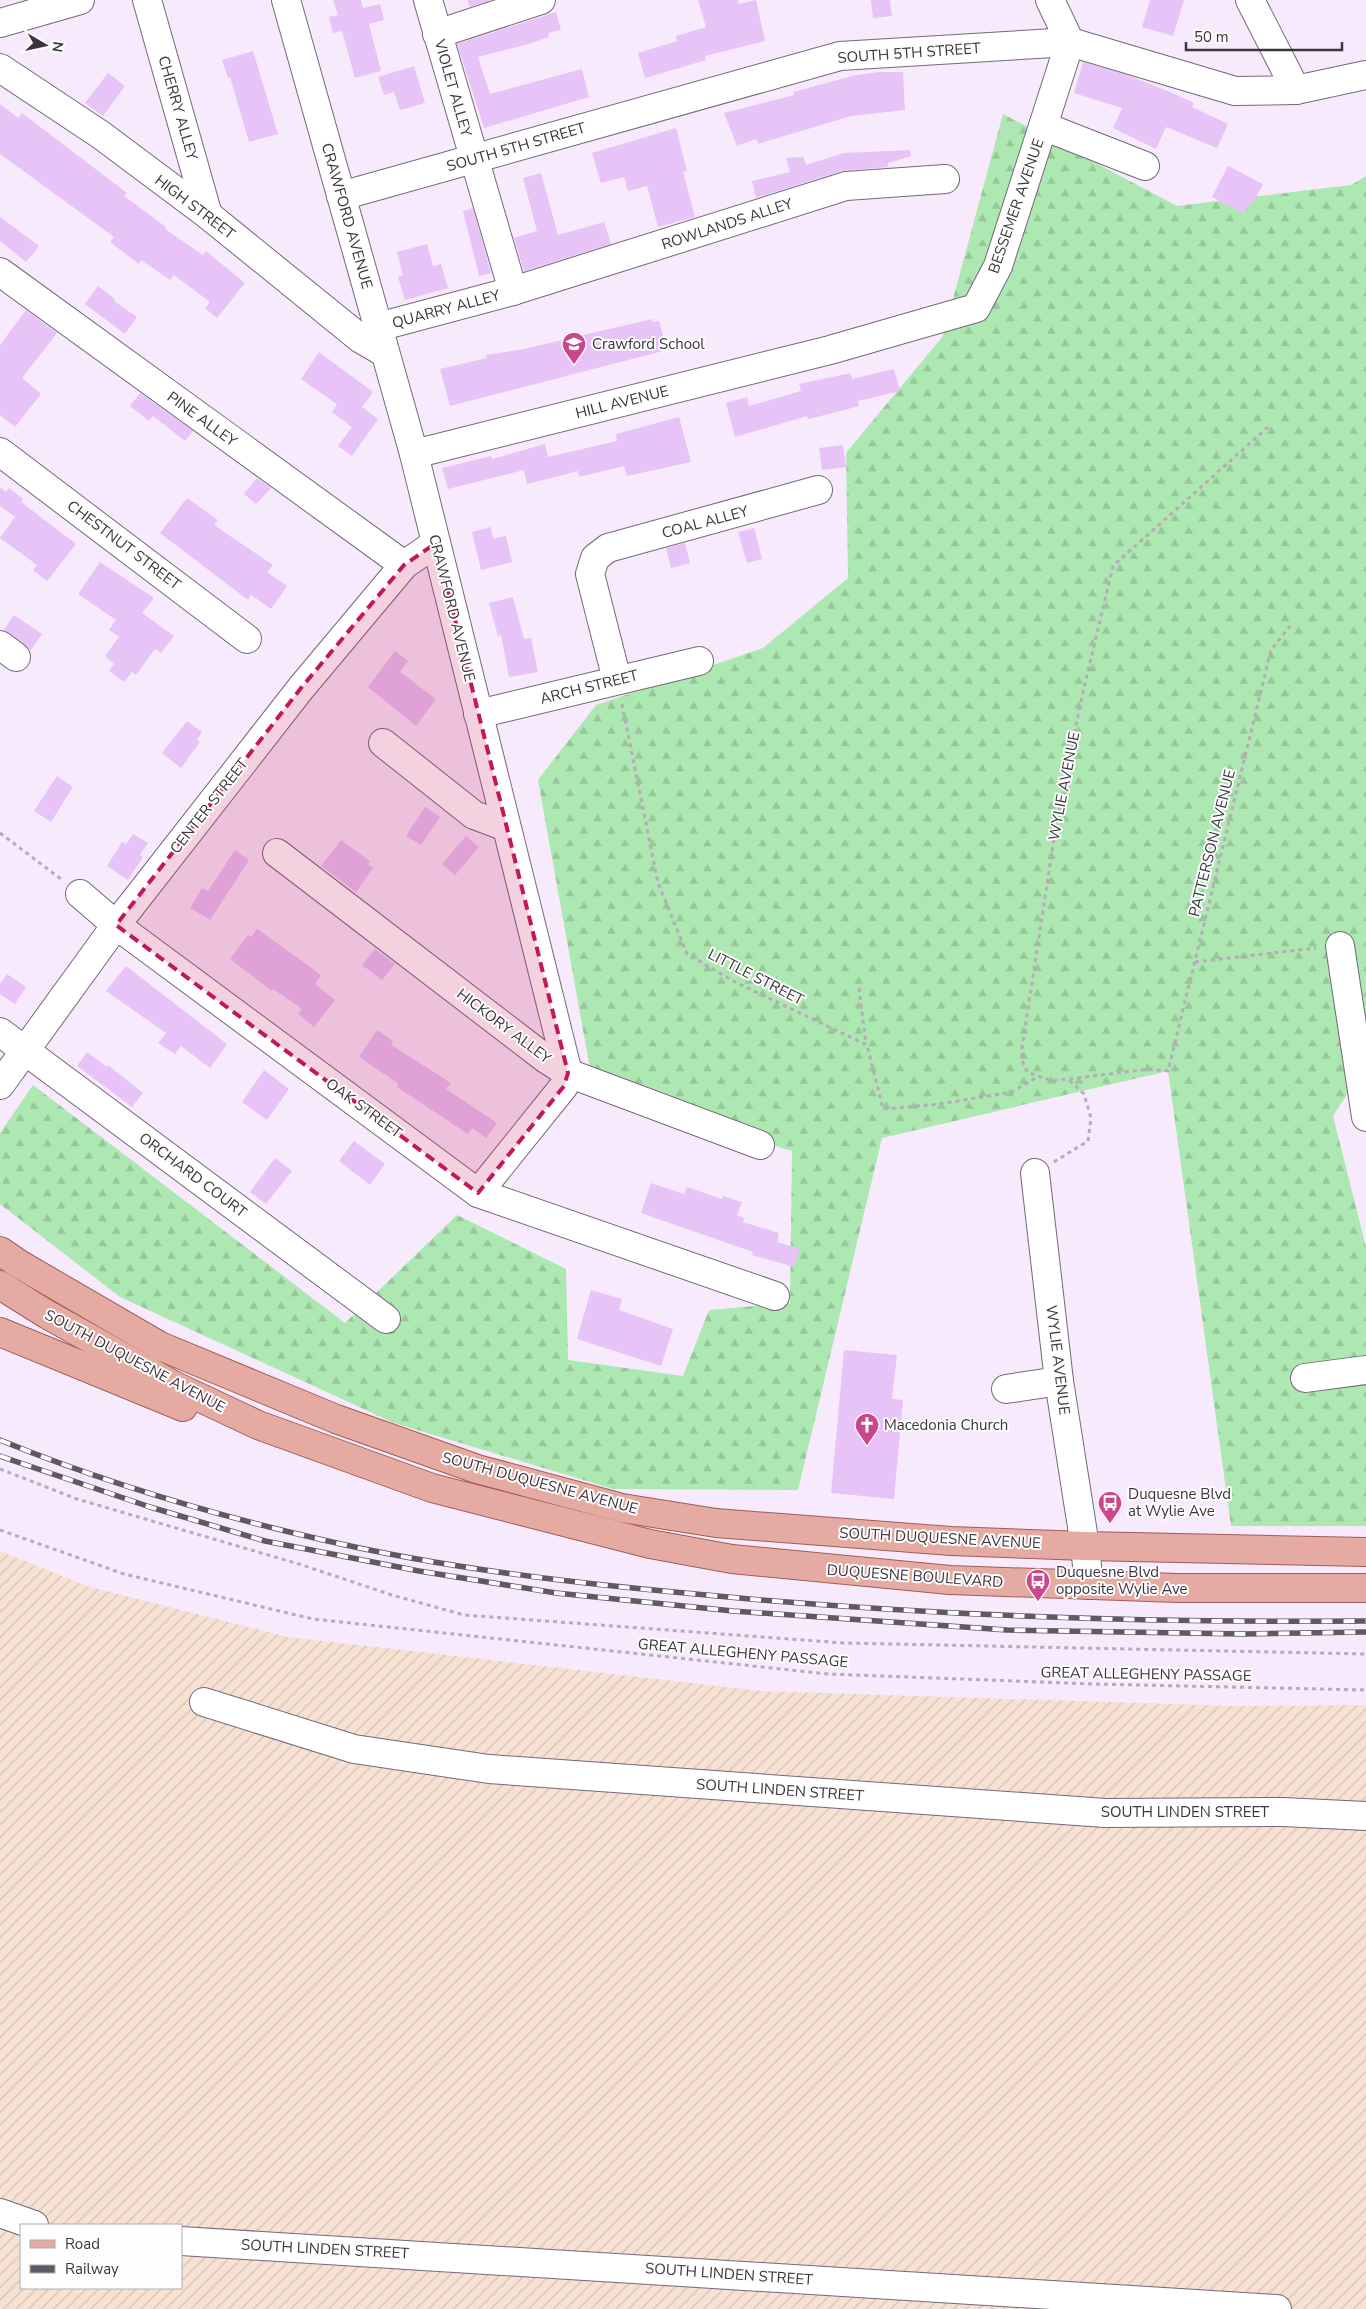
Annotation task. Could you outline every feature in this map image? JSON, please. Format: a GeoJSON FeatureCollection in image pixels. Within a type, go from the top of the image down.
{"type":"FeatureCollection","features":[{"type":"Feature","properties":{"kind":"main road","name":"SOUTH DUQUESNE AVENUE"},"geometry":{"type":"LineString","coordinates":[[0,1251],[160,1346],[336,1419],[477,1469],[622,1508],[716,1523],[951,1541],[1366,1552]]}},
{"type":"Feature","properties":{"kind":"main road","name":"SOUTH DUQUESNE AVENUE"},"geometry":{"type":"LineString","coordinates":[[0,1285],[48,1315],[183,1390],[258,1425],[432,1488],[587,1529]]}},
{"type":"Feature","properties":{"kind":"main road"},"geometry":{"type":"LineString","coordinates":[[0,1332],[240,1430],[432,1488]]}},
{"type":"Feature","properties":{"kind":"main road","name":"DUQUESNE BOULEVARD"},"geometry":{"type":"LineString","coordinates":[[587,1529],[732,1559],[817,1569],[950,1580],[1089,1585],[1366,1588]]}},
{"type":"Feature","properties":{"kind":"street"},"geometry":{"type":"LineString","coordinates":[[0,23],[26,7],[80,0]]}},
{"type":"Feature","properties":{"kind":"street","name":"CHERRY ALLEY"},"geometry":{"type":"LineString","coordinates":[[147,0],[208,215]]}},
{"type":"Feature","properties":{"kind":"street","name":"CRAWFORD AVENUE"},"geometry":{"type":"LineString","coordinates":[[286,0],[414,454],[568,1073]]}},
{"type":"Feature","properties":{"kind":"street","name":"VIOLET ALLEY"},"geometry":{"type":"LineString","coordinates":[[428,0],[473,160],[513,291]]}},
{"type":"Feature","properties":{"kind":"street"},"geometry":{"type":"LineString","coordinates":[[437,34],[542,0]]}},
{"type":"Feature","properties":{"kind":"street"},"geometry":{"type":"LineString","coordinates":[[1050,0],[1070,42]]}},
{"type":"Feature","properties":{"kind":"street"},"geometry":{"type":"LineString","coordinates":[[1250,0],[1296,90]]}},
{"type":"Feature","properties":{"kind":"street","name":"SOUTH 5TH STREET"},"geometry":{"type":"LineString","coordinates":[[341,196],[840,56],[1070,42],[1235,91],[1296,90],[1366,75]]}},
{"type":"Feature","properties":{"kind":"street","name":"BESSEMER AVENUE"},"geometry":{"type":"LineString","coordinates":[[830,350],[976,308],[998,266],[1070,42]]}},
{"type":"Feature","properties":{"kind":"street","name":"HIGH STREET"},"geometry":{"type":"LineString","coordinates":[[0,68],[101,135],[208,215],[361,339],[385,353]]}},
{"type":"Feature","properties":{"kind":"street"},"geometry":{"type":"LineString","coordinates":[[1043,126],[1145,166]]}},
{"type":"Feature","properties":{"kind":"street","name":"ROWLANDS ALLEY"},"geometry":{"type":"LineString","coordinates":[[513,291],[846,186],[944,179]]}},
{"type":"Feature","properties":{"kind":"street","name":"PINE ALLEY"},"geometry":{"type":"LineString","coordinates":[[0,272],[404,565]]}},
{"type":"Feature","properties":{"kind":"street","name":"QUARRY ALLEY"},"geometry":{"type":"LineString","coordinates":[[378,327],[513,291]]}},
{"type":"Feature","properties":{"kind":"street","name":"HILL AVENUE"},"geometry":{"type":"LineString","coordinates":[[414,454],[830,350]]}},
{"type":"Feature","properties":{"kind":"street","name":"CHESTNUT STREET"},"geometry":{"type":"LineString","coordinates":[[0,452],[247,639]]}},
{"type":"Feature","properties":{"kind":"street","name":"COAL ALLEY"},"geometry":{"type":"LineString","coordinates":[[617,680],[590,574],[595,558],[608,548],[818,490]]}},
{"type":"Feature","properties":{"kind":"street","name":"CENTER STREET"},"geometry":{"type":"LineString","coordinates":[[0,1085],[116,925],[301,688],[404,565],[436,544]]}},
{"type":"Feature","properties":{"kind":"street","name":"ARCH STREET"},"geometry":{"type":"LineString","coordinates":[[478,714],[699,661]]}},
{"type":"Feature","properties":{"kind":"street"},"geometry":{"type":"LineString","coordinates":[[383,743],[474,815],[506,827]]}},
{"type":"Feature","properties":{"kind":"street","name":"HICKORY ALLEY"},"geometry":{"type":"LineString","coordinates":[[278,853],[546,1059],[568,1073],[760,1145]]}},
{"type":"Feature","properties":{"kind":"street","name":"OAK STREET"},"geometry":{"type":"LineString","coordinates":[[80,894],[116,925],[478,1193],[775,1296]]}},
{"type":"Feature","properties":{"kind":"street"},"geometry":{"type":"LineString","coordinates":[[1340,946],[1364,1083],[1366,1117]]}},
{"type":"Feature","properties":{"kind":"street","name":"ORCHARD COURT"},"geometry":{"type":"LineString","coordinates":[[0,1032],[386,1319]]}},
{"type":"Feature","properties":{"kind":"street"},"geometry":{"type":"LineString","coordinates":[[478,1193],[564,1086],[568,1073]]}},
{"type":"Feature","properties":{"kind":"street","name":"WYLIE AVENUE"},"geometry":{"type":"LineString","coordinates":[[1035,1173],[1059,1381],[1085,1546],[1089,1585]]}},
{"type":"Feature","properties":{"kind":"street"},"geometry":{"type":"LineString","coordinates":[[1305,1378],[1366,1370]]}},
{"type":"Feature","properties":{"kind":"street"},"geometry":{"type":"LineString","coordinates":[[1006,1389],[1059,1381]]}},
{"type":"Feature","properties":{"kind":"street","name":"SOUTH LINDEN STREET"},"geometry":{"type":"LineString","coordinates":[[204,1702],[354,1749],[489,1769],[1104,1813],[1282,1812],[1366,1816]]}},
{"type":"Feature","properties":{"kind":"street"},"geometry":{"type":"LineString","coordinates":[[0,2214],[31,2224]]}},
{"type":"Feature","properties":{"kind":"street","name":"SOUTH LINDEN STREET"},"geometry":{"type":"LineString","coordinates":[[182,2241],[1277,2309]]}},
{"type":"Feature","properties":{"kind":"path","name":"WYLIE AVENUE"},"geometry":{"type":"LineString","coordinates":[[1037,1077],[1027,1072],[1022,1060],[1022,1048],[1055,832],[1080,705],[1113,566],[1268,427]]}},
{"type":"Feature","properties":{"kind":"path","name":"PATTERSON AVENUE"},"geometry":{"type":"LineString","coordinates":[[1069,1079],[1150,1069],[1168,1071],[1271,650],[1290,626]]}},
{"type":"Feature","properties":{"kind":"path","name":"LITTLE STREET"},"geometry":{"type":"LineString","coordinates":[[617,680],[658,883],[687,954],[737,983],[866,1045]]}},
{"type":"Feature","properties":{"kind":"path"},"geometry":{"type":"LineString","coordinates":[[0,833],[80,894]]}},
{"type":"Feature","properties":{"kind":"path"},"geometry":{"type":"LineString","coordinates":[[1195,962],[1340,946]]}},
{"type":"Feature","properties":{"kind":"path"},"geometry":{"type":"LineString","coordinates":[[859,988],[866,1045],[883,1109],[940,1104],[1012,1092],[1037,1077],[1052,1081],[1069,1079],[1084,1094],[1091,1118],[1088,1141],[1035,1173]]}},
{"type":"Feature","properties":{"kind":"path"},"geometry":{"type":"LineString","coordinates":[[0,1469],[77,1499],[299,1564],[392,1595],[464,1615],[844,1643],[1366,1654]]}},
{"type":"Feature","properties":{"kind":"path","name":"GREAT ALLEGHENY PASSAGE"},"geometry":{"type":"LineString","coordinates":[[0,1530],[124,1574],[313,1619],[828,1674],[1094,1684],[1366,1690]]}},
{"type":"Feature","properties":{"kind":"highlighted area"},"geometry":{"type":"Polygon","coordinates":[[[436,543],[568,1073],[564,1086],[478,1193],[116,925],[301,688],[404,565],[436,543]]]}},
{"type":"Feature","properties":{"kind":"shaded area"},"geometry":{"type":"Polygon","coordinates":[[[0,1551],[87,1586],[288,1637],[761,1691],[1235,1706],[1366,1705],[1366,2309],[0,2309],[0,1551]]]}},
{"type":"Feature","properties":{"kind":"green space"},"geometry":{"type":"Polygon","coordinates":[[[1003,114],[1177,206],[1351,185],[1366,176],[1366,1065],[1333,1116],[1366,1247],[1366,1526],[1231,1526],[1168,1071],[882,1138],[798,1490],[613,1489],[394,1423],[120,1297],[0,1204],[0,1133],[33,1085],[345,1323],[457,1215],[566,1269],[568,1360],[683,1376],[709,1310],[790,1303],[792,1151],[594,1091],[538,780],[596,705],[763,648],[848,578],[846,453],[943,336],[1003,114]]]}},
{"type":"Feature","properties":{"kind":"building"},"geometry":{"type":"Polygon","coordinates":[[[333,0],[361,0],[363,8],[380,4],[384,20],[369,24],[381,71],[355,78],[342,31],[333,33],[329,17],[338,15],[333,0]]]}},
{"type":"Feature","properties":{"kind":"building"},"geometry":{"type":"Polygon","coordinates":[[[468,0],[489,0],[489,1],[469,7],[468,0]]]}},
{"type":"Feature","properties":{"kind":"building"},"geometry":{"type":"Polygon","coordinates":[[[698,0],[738,0],[739,4],[756,0],[765,41],[705,56],[706,60],[645,78],[638,53],[677,41],[676,36],[706,27],[698,0]]]}},
{"type":"Feature","properties":{"kind":"building"},"geometry":{"type":"Polygon","coordinates":[[[871,0],[890,0],[892,16],[873,18],[871,0]]]}},
{"type":"Feature","properties":{"kind":"building"},"geometry":{"type":"Polygon","coordinates":[[[1150,0],[1184,0],[1173,36],[1142,27],[1150,0]]]}},
{"type":"Feature","properties":{"kind":"building"},"geometry":{"type":"Polygon","coordinates":[[[556,12],[561,30],[548,33],[549,37],[478,57],[490,94],[582,69],[589,97],[484,128],[457,44],[556,12]]]}},
{"type":"Feature","properties":{"kind":"building"},"geometry":{"type":"Polygon","coordinates":[[[253,51],[278,134],[249,142],[230,77],[228,78],[222,60],[253,51]]]}},
{"type":"Feature","properties":{"kind":"building"},"geometry":{"type":"Polygon","coordinates":[[[1083,62],[1127,75],[1170,92],[1194,103],[1192,107],[1228,124],[1217,148],[1166,127],[1156,149],[1113,128],[1122,108],[1074,93],[1083,62]]]}},
{"type":"Feature","properties":{"kind":"building"},"geometry":{"type":"Polygon","coordinates":[[[414,66],[425,103],[400,110],[394,92],[384,95],[378,77],[414,66]]]}},
{"type":"Feature","properties":{"kind":"building"},"geometry":{"type":"Polygon","coordinates":[[[903,72],[905,110],[851,116],[758,144],[756,139],[737,146],[724,113],[794,95],[793,92],[856,75],[903,72]]]}},
{"type":"Feature","properties":{"kind":"building"},"geometry":{"type":"Polygon","coordinates":[[[108,73],[125,86],[103,116],[85,103],[108,73]]]}},
{"type":"Feature","properties":{"kind":"building"},"geometry":{"type":"Polygon","coordinates":[[[0,104],[18,118],[22,113],[127,193],[124,196],[166,227],[165,229],[203,255],[206,251],[245,283],[217,318],[205,308],[210,302],[174,275],[170,280],[141,260],[139,264],[110,242],[114,237],[0,154],[0,104]]]}},
{"type":"Feature","properties":{"kind":"building"},"geometry":{"type":"Polygon","coordinates":[[[676,128],[687,171],[683,172],[695,217],[658,227],[647,186],[628,191],[624,177],[601,183],[592,153],[676,128]]]}},
{"type":"Feature","properties":{"kind":"building"},"geometry":{"type":"Polygon","coordinates":[[[910,150],[911,156],[888,163],[888,167],[842,171],[756,198],[752,181],[790,172],[786,158],[803,157],[806,165],[844,153],[910,150]]]}},
{"type":"Feature","properties":{"kind":"building"},"geometry":{"type":"Polygon","coordinates":[[[1228,166],[1263,184],[1252,205],[1249,204],[1244,214],[1212,197],[1228,166]]]}},
{"type":"Feature","properties":{"kind":"building"},"geometry":{"type":"Polygon","coordinates":[[[541,173],[558,235],[604,222],[611,244],[524,271],[514,238],[537,231],[523,178],[541,173]]]}},
{"type":"Feature","properties":{"kind":"building"},"geometry":{"type":"Polygon","coordinates":[[[473,208],[491,273],[479,276],[463,211],[473,208]]]}},
{"type":"Feature","properties":{"kind":"building"},"geometry":{"type":"Polygon","coordinates":[[[0,217],[39,246],[26,262],[0,241],[0,217]]]}},
{"type":"Feature","properties":{"kind":"building"},"geometry":{"type":"Polygon","coordinates":[[[427,244],[433,266],[441,264],[448,288],[405,300],[398,277],[403,275],[397,252],[427,244]]]}},
{"type":"Feature","properties":{"kind":"building"},"geometry":{"type":"Polygon","coordinates":[[[98,286],[115,299],[114,301],[137,317],[125,334],[85,304],[98,286]]]}},
{"type":"Feature","properties":{"kind":"building"},"geometry":{"type":"Polygon","coordinates":[[[26,310],[57,333],[22,378],[41,394],[15,427],[0,415],[0,345],[26,310]]]}},
{"type":"Feature","properties":{"kind":"building"},"geometry":{"type":"Polygon","coordinates":[[[652,319],[653,322],[659,321],[667,350],[450,406],[440,369],[487,358],[486,355],[524,349],[652,319]]]}},
{"type":"Feature","properties":{"kind":"building"},"geometry":{"type":"Polygon","coordinates":[[[319,352],[373,392],[362,407],[378,419],[352,456],[338,446],[352,427],[332,412],[337,404],[301,379],[319,352]]]}},
{"type":"Feature","properties":{"kind":"building"},"geometry":{"type":"Polygon","coordinates":[[[894,369],[900,391],[858,401],[859,406],[808,419],[807,416],[735,437],[726,403],[747,397],[749,406],[801,391],[799,384],[851,373],[852,379],[894,369]]]}},
{"type":"Feature","properties":{"kind":"building"},"geometry":{"type":"Polygon","coordinates":[[[140,393],[193,431],[185,441],[153,416],[149,421],[130,406],[140,393]]]}},
{"type":"Feature","properties":{"kind":"building"},"geometry":{"type":"Polygon","coordinates":[[[679,417],[691,462],[627,476],[624,466],[579,477],[578,471],[527,484],[524,470],[448,489],[442,468],[491,456],[492,459],[545,444],[548,457],[617,441],[616,434],[679,417]]]}},
{"type":"Feature","properties":{"kind":"building"},"geometry":{"type":"Polygon","coordinates":[[[843,445],[846,467],[822,470],[819,448],[843,445]]]}},
{"type":"Feature","properties":{"kind":"building"},"geometry":{"type":"Polygon","coordinates":[[[257,478],[271,488],[256,504],[244,494],[257,478]]]}},
{"type":"Feature","properties":{"kind":"building"},"geometry":{"type":"Polygon","coordinates":[[[0,487],[6,492],[9,488],[23,499],[21,502],[76,544],[47,581],[33,570],[37,565],[0,538],[15,517],[0,506],[0,487]]]}},
{"type":"Feature","properties":{"kind":"building"},"geometry":{"type":"Polygon","coordinates":[[[187,498],[218,520],[214,525],[273,565],[267,572],[287,586],[271,609],[251,595],[248,600],[160,533],[187,498]]]}},
{"type":"Feature","properties":{"kind":"building"},"geometry":{"type":"Polygon","coordinates":[[[491,527],[493,539],[506,536],[512,562],[481,570],[472,532],[491,527]]]}},
{"type":"Feature","properties":{"kind":"building"},"geometry":{"type":"Polygon","coordinates":[[[754,528],[762,559],[747,563],[738,532],[754,528]]]}},
{"type":"Feature","properties":{"kind":"building"},"geometry":{"type":"Polygon","coordinates":[[[685,543],[690,563],[671,568],[666,548],[685,543]]]}},
{"type":"Feature","properties":{"kind":"building"},"geometry":{"type":"Polygon","coordinates":[[[100,562],[154,598],[142,613],[174,636],[161,653],[155,649],[136,675],[132,672],[124,682],[109,671],[114,664],[105,656],[119,637],[109,630],[116,620],[78,594],[100,562]]]}},
{"type":"Feature","properties":{"kind":"building"},"geometry":{"type":"Polygon","coordinates":[[[513,597],[524,639],[531,638],[538,672],[509,677],[501,635],[498,636],[489,603],[513,597]]]}},
{"type":"Feature","properties":{"kind":"building"},"geometry":{"type":"Polygon","coordinates":[[[14,615],[42,634],[31,650],[4,630],[14,615]]]}},
{"type":"Feature","properties":{"kind":"building"},"geometry":{"type":"Polygon","coordinates":[[[395,651],[408,661],[400,672],[436,699],[416,726],[368,687],[395,651]]]}},
{"type":"Feature","properties":{"kind":"building"},"geometry":{"type":"Polygon","coordinates":[[[187,721],[202,732],[197,740],[200,742],[181,768],[162,753],[187,721]]]}},
{"type":"Feature","properties":{"kind":"building"},"geometry":{"type":"Polygon","coordinates":[[[57,776],[73,787],[51,822],[34,811],[57,776]]]}},
{"type":"Feature","properties":{"kind":"building"},"geometry":{"type":"Polygon","coordinates":[[[425,807],[440,817],[421,845],[406,836],[425,807]]]}},
{"type":"Feature","properties":{"kind":"building"},"geometry":{"type":"Polygon","coordinates":[[[133,834],[148,843],[140,855],[143,857],[128,880],[107,866],[122,842],[126,844],[133,834]]]}},
{"type":"Feature","properties":{"kind":"building"},"geometry":{"type":"Polygon","coordinates":[[[466,836],[479,847],[455,875],[442,864],[466,836]]]}},
{"type":"Feature","properties":{"kind":"building"},"geometry":{"type":"Polygon","coordinates":[[[341,840],[370,861],[368,864],[373,868],[356,892],[321,866],[341,840]]]}},
{"type":"Feature","properties":{"kind":"building"},"geometry":{"type":"Polygon","coordinates":[[[235,850],[249,860],[210,920],[190,908],[202,888],[208,891],[235,850]]]}},
{"type":"Feature","properties":{"kind":"building"},"geometry":{"type":"Polygon","coordinates":[[[257,929],[321,975],[315,984],[335,1000],[314,1027],[298,1014],[302,1009],[273,989],[272,991],[230,959],[248,935],[251,937],[257,929]]]}},
{"type":"Feature","properties":{"kind":"building"},"geometry":{"type":"Polygon","coordinates":[[[375,949],[395,964],[382,980],[362,965],[375,949]]]}},
{"type":"Feature","properties":{"kind":"building"},"geometry":{"type":"Polygon","coordinates":[[[126,966],[227,1044],[210,1068],[181,1046],[175,1054],[158,1043],[166,1033],[106,991],[126,966]]]}},
{"type":"Feature","properties":{"kind":"building"},"geometry":{"type":"Polygon","coordinates":[[[7,974],[26,987],[15,1004],[0,994],[0,984],[7,974]]]}},
{"type":"Feature","properties":{"kind":"building"},"geometry":{"type":"Polygon","coordinates":[[[377,1030],[393,1041],[391,1045],[451,1083],[446,1089],[497,1123],[486,1138],[472,1128],[468,1134],[397,1087],[399,1084],[359,1057],[377,1030]]]}},
{"type":"Feature","properties":{"kind":"building"},"geometry":{"type":"Polygon","coordinates":[[[87,1052],[107,1067],[108,1065],[143,1093],[132,1107],[77,1066],[87,1052]]]}},
{"type":"Feature","properties":{"kind":"building"},"geometry":{"type":"Polygon","coordinates":[[[264,1070],[289,1089],[267,1120],[242,1102],[264,1070]]]}},
{"type":"Feature","properties":{"kind":"building"},"geometry":{"type":"Polygon","coordinates":[[[354,1141],[385,1164],[370,1185],[339,1161],[354,1141]]]}},
{"type":"Feature","properties":{"kind":"building"},"geometry":{"type":"Polygon","coordinates":[[[275,1158],[292,1171],[266,1204],[250,1192],[275,1158]]]}},
{"type":"Feature","properties":{"kind":"building"},"geometry":{"type":"Polygon","coordinates":[[[651,1183],[684,1194],[687,1187],[722,1199],[723,1196],[742,1202],[737,1215],[744,1218],[743,1222],[779,1233],[777,1242],[800,1249],[794,1267],[752,1255],[753,1252],[641,1213],[651,1183]]]}},
{"type":"Feature","properties":{"kind":"building"},"geometry":{"type":"Polygon","coordinates":[[[591,1290],[622,1299],[619,1310],[673,1329],[661,1366],[577,1339],[591,1290]]]}},
{"type":"Feature","properties":{"kind":"building","name":"Macedonia Church"},"geometry":{"type":"Polygon","coordinates":[[[844,1350],[897,1355],[892,1399],[903,1400],[894,1499],[831,1493],[844,1350]]]}},
{"type":"Feature","properties":{"kind":"railway"},"geometry":{"type":"LineString","coordinates":[[0,1440],[78,1470],[198,1508],[319,1539],[432,1562],[488,1571],[603,1585],[848,1607],[1070,1618],[1366,1621]]}},
{"type":"Feature","properties":{"kind":"railway"},"geometry":{"type":"LineString","coordinates":[[0,1456],[150,1507],[265,1541],[419,1571],[556,1593],[733,1611],[1007,1630],[1244,1634],[1366,1632]]}},
{"type":"Feature","properties":{"kind":"place","name":"Crawford School"},"geometry":{"type":"Point","coordinates":[574,365]}},
{"type":"Feature","properties":{"kind":"place","name":"Macedonia Church"},"geometry":{"type":"Point","coordinates":[867,1446]}},
{"type":"Feature","properties":{"kind":"place","name":"Duquesne Blvd at Wylie Ave"},"geometry":{"type":"Point","coordinates":[1110,1524]}},
{"type":"Feature","properties":{"kind":"place","name":"Duquesne Blvd opposite Wylie Ave"},"geometry":{"type":"Point","coordinates":[1038,1602]}}]}
